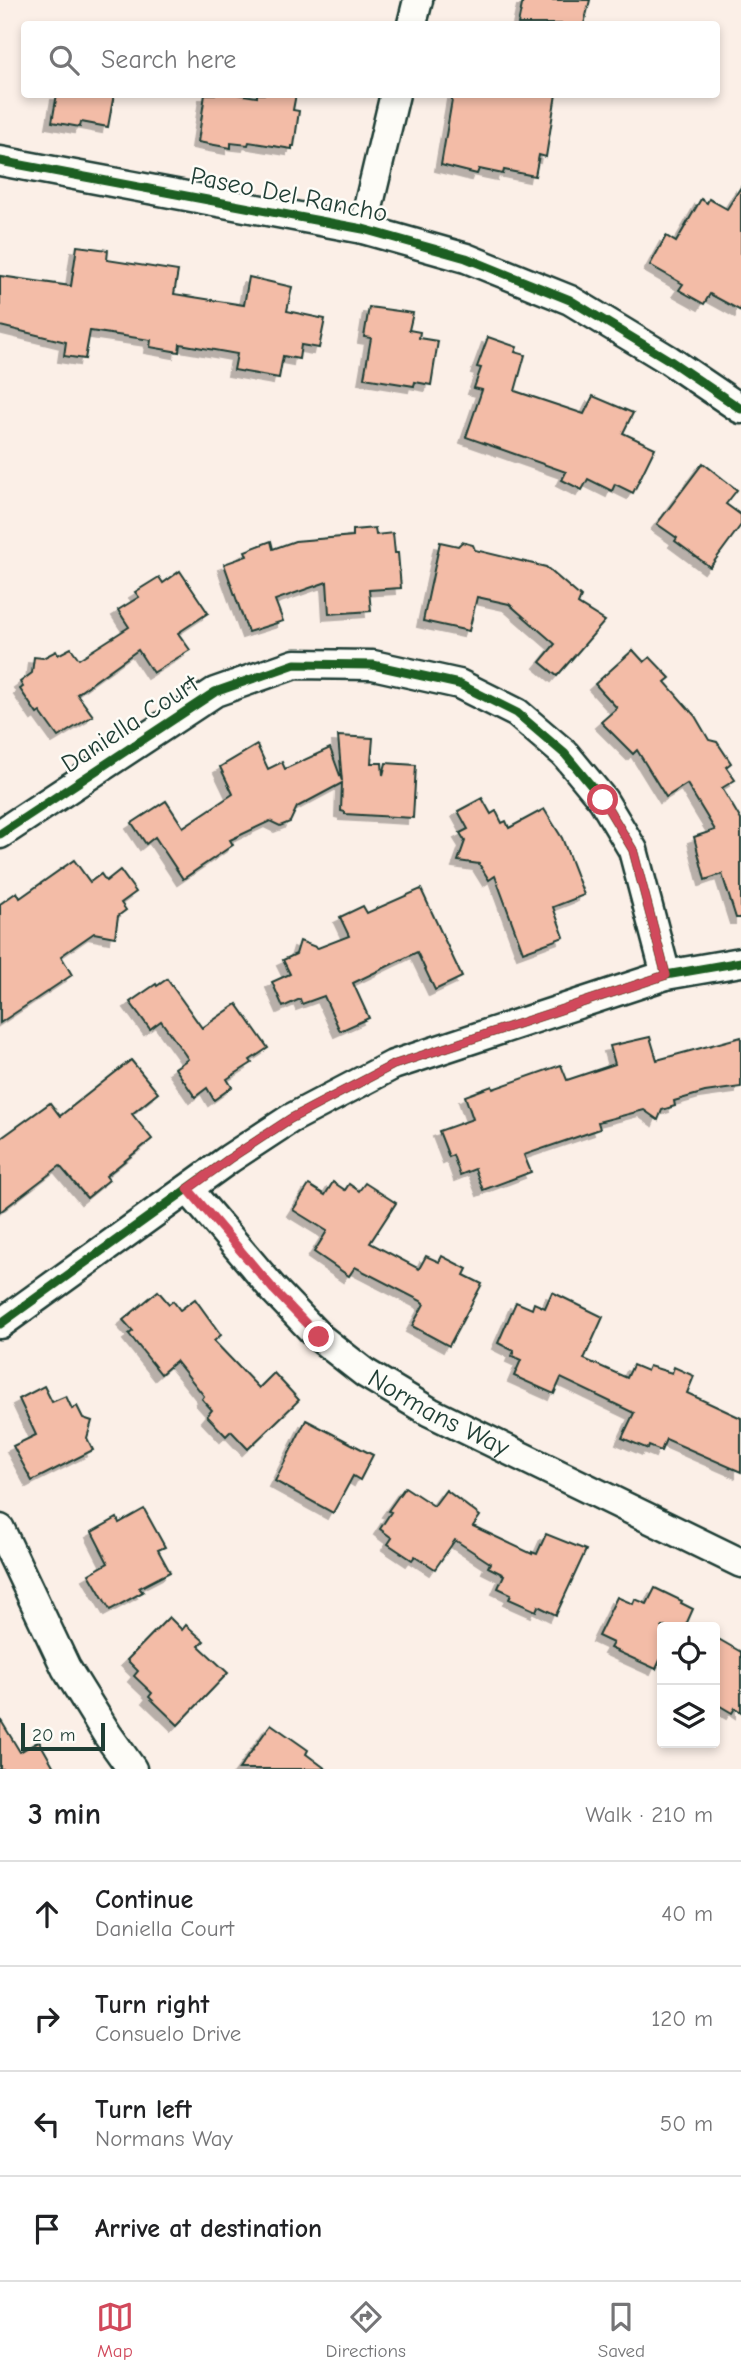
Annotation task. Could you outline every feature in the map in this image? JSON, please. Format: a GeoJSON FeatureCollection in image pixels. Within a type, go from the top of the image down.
{"type":"FeatureCollection","features":[{"type":"Feature","properties":{"kind":"street"},"geometry":{"type":"LineString","coordinates":[[413,21],[418,0]]}},
{"type":"Feature","properties":{"kind":"street"},"geometry":{"type":"LineString","coordinates":[[362,229],[394,98]]}},
{"type":"Feature","properties":{"kind":"street","name":"Paseo Del Rancho"},"geometry":{"type":"LineString","coordinates":[[0,161],[362,229],[466,258],[570,300],[669,360],[741,409]]}},
{"type":"Feature","properties":{"kind":"street","name":"Daniella Court"},"geometry":{"type":"LineString","coordinates":[[0,834],[215,692],[295,664],[373,665],[459,684],[517,713],[565,754],[603,800],[633,850],[666,975]]}},
{"type":"Feature","properties":{"kind":"street"},"geometry":{"type":"LineString","coordinates":[[0,1324],[229,1159],[290,1119],[393,1065],[666,975],[741,962]]}},
{"type":"Feature","properties":{"kind":"street","name":"Normans Way"},"geometry":{"type":"LineString","coordinates":[[188,1189],[274,1290],[319,1337],[365,1373],[430,1412],[741,1563]]}},
{"type":"Feature","properties":{"kind":"street"},"geometry":{"type":"LineString","coordinates":[[0,1530],[66,1668],[132,1769]]}},
{"type":"Feature","properties":{"kind":"building"},"geometry":{"type":"Polygon","coordinates":[[[523,0],[590,0],[585,21],[519,21],[523,0]]]}},
{"type":"Feature","properties":{"kind":"building"},"geometry":{"type":"Polygon","coordinates":[[[56,98],[113,98],[108,127],[81,122],[80,127],[52,122],[56,98]]]}},
{"type":"Feature","properties":{"kind":"building"},"geometry":{"type":"Polygon","coordinates":[[[204,98],[295,98],[293,110],[299,111],[292,149],[249,142],[248,145],[231,143],[231,148],[198,142],[204,98]]]}},
{"type":"Feature","properties":{"kind":"building"},"geometry":{"type":"Polygon","coordinates":[[[452,98],[555,98],[546,157],[539,155],[535,176],[504,170],[503,174],[479,169],[477,174],[441,165],[452,98]]]}},
{"type":"Feature","properties":{"kind":"building"},"geometry":{"type":"Polygon","coordinates":[[[741,187],[741,311],[710,294],[704,304],[679,290],[683,284],[650,265],[666,236],[676,242],[701,199],[707,203],[709,199],[727,209],[741,187]]]}},
{"type":"Feature","properties":{"kind":"building"},"geometry":{"type":"Polygon","coordinates":[[[77,246],[108,250],[107,260],[178,271],[174,294],[244,305],[249,277],[292,287],[287,311],[325,319],[319,348],[301,345],[299,359],[283,356],[279,378],[234,370],[237,354],[180,344],[179,352],[150,347],[151,340],[90,331],[85,359],[64,356],[66,342],[0,326],[0,276],[71,286],[77,246]]]}},
{"type":"Feature","properties":{"kind":"building"},"geometry":{"type":"Polygon","coordinates":[[[369,307],[413,313],[409,330],[420,332],[419,338],[438,341],[431,385],[415,382],[414,386],[364,378],[371,338],[364,337],[369,307]]]}},
{"type":"Feature","properties":{"kind":"building"},"geometry":{"type":"Polygon","coordinates":[[[488,337],[517,347],[515,352],[525,355],[515,391],[584,414],[593,396],[633,413],[623,433],[655,448],[633,493],[615,484],[612,491],[588,479],[582,490],[562,480],[566,472],[466,437],[482,390],[474,388],[481,368],[477,367],[488,337]]]}},
{"type":"Feature","properties":{"kind":"building"},"geometry":{"type":"Polygon","coordinates":[[[703,463],[737,490],[726,504],[741,515],[741,525],[710,567],[657,524],[703,463]]]}},
{"type":"Feature","properties":{"kind":"building"},"geometry":{"type":"Polygon","coordinates":[[[375,528],[376,535],[393,533],[401,588],[369,590],[371,611],[329,614],[327,582],[275,600],[283,621],[248,632],[224,564],[247,556],[245,551],[271,541],[273,549],[295,541],[353,536],[353,530],[375,528]]]}},
{"type":"Feature","properties":{"kind":"building"},"geometry":{"type":"Polygon","coordinates":[[[440,542],[458,546],[462,542],[473,545],[475,550],[546,567],[581,597],[578,604],[605,621],[557,676],[540,662],[555,644],[509,604],[477,597],[469,631],[423,621],[440,542]]]}},
{"type":"Feature","properties":{"kind":"building"},"geometry":{"type":"Polygon","coordinates":[[[180,571],[208,613],[178,633],[190,650],[153,673],[138,650],[77,694],[93,716],[58,737],[40,712],[37,714],[20,689],[23,687],[20,682],[32,673],[34,657],[43,658],[56,651],[58,655],[71,648],[79,659],[129,627],[118,610],[139,597],[135,592],[159,577],[163,583],[180,571]]]}},
{"type":"Feature","properties":{"kind":"building"},"geometry":{"type":"Polygon","coordinates":[[[633,650],[644,662],[650,657],[670,678],[665,682],[695,716],[709,740],[717,742],[731,763],[726,767],[735,780],[722,788],[741,820],[741,918],[736,918],[722,874],[705,880],[694,837],[715,830],[687,784],[666,797],[637,750],[633,754],[601,722],[617,708],[595,684],[633,650]]]}},
{"type":"Feature","properties":{"kind":"building"},"geometry":{"type":"Polygon","coordinates":[[[338,736],[373,738],[371,763],[382,763],[383,775],[386,763],[416,765],[413,818],[345,814],[341,811],[342,783],[297,807],[290,822],[280,826],[270,821],[230,840],[233,845],[183,879],[155,837],[146,844],[132,823],[166,801],[183,827],[233,794],[220,767],[257,745],[268,769],[282,762],[285,769],[330,748],[342,781],[338,736]]]}},
{"type":"Feature","properties":{"kind":"building"},"geometry":{"type":"Polygon","coordinates":[[[482,798],[491,814],[496,811],[502,823],[506,821],[509,828],[544,809],[562,838],[584,895],[553,907],[564,937],[523,952],[495,876],[489,880],[479,864],[458,861],[465,841],[460,833],[468,829],[458,811],[482,798]]]}},
{"type":"Feature","properties":{"kind":"building"},"geometry":{"type":"Polygon","coordinates":[[[74,860],[90,882],[101,874],[106,881],[120,870],[136,892],[121,903],[126,910],[118,916],[115,937],[94,933],[61,956],[72,975],[0,1023],[0,904],[17,892],[20,898],[74,860]]]}},
{"type":"Feature","properties":{"kind":"building"},"geometry":{"type":"Polygon","coordinates":[[[421,889],[462,977],[435,990],[417,952],[353,983],[369,1018],[340,1031],[324,996],[302,1004],[300,999],[283,1007],[272,982],[290,974],[283,960],[296,954],[300,941],[318,948],[349,936],[340,917],[363,906],[367,913],[421,889]]]}},
{"type":"Feature","properties":{"kind":"building"},"geometry":{"type":"Polygon","coordinates":[[[167,979],[202,1028],[237,1004],[268,1048],[250,1060],[252,1063],[227,1079],[232,1087],[214,1100],[207,1088],[195,1097],[175,1068],[188,1059],[184,1053],[161,1021],[150,1029],[130,1002],[167,979]]]}},
{"type":"Feature","properties":{"kind":"building"},"geometry":{"type":"Polygon","coordinates":[[[650,1037],[657,1060],[741,1037],[741,1087],[705,1092],[674,1101],[675,1106],[662,1110],[658,1120],[644,1110],[598,1122],[600,1129],[524,1155],[531,1172],[483,1190],[475,1169],[460,1175],[453,1155],[449,1157],[439,1131],[473,1119],[465,1096],[561,1065],[567,1080],[615,1064],[610,1046],[650,1037]]]}},
{"type":"Feature","properties":{"kind":"building"},"geometry":{"type":"Polygon","coordinates":[[[131,1060],[158,1093],[132,1114],[152,1139],[106,1176],[109,1180],[87,1198],[60,1166],[0,1212],[0,1139],[50,1103],[60,1116],[131,1060]]]}},
{"type":"Feature","properties":{"kind":"building"},"geometry":{"type":"Polygon","coordinates":[[[333,1182],[345,1190],[349,1184],[359,1191],[365,1183],[396,1203],[370,1243],[419,1269],[426,1256],[439,1262],[442,1256],[467,1269],[464,1275],[482,1284],[449,1346],[412,1326],[424,1304],[421,1301],[355,1267],[349,1276],[314,1252],[327,1231],[293,1210],[309,1185],[325,1195],[333,1182]]]}},
{"type":"Feature","properties":{"kind":"building"},"geometry":{"type":"Polygon","coordinates":[[[158,1291],[169,1304],[173,1301],[180,1310],[195,1299],[221,1335],[214,1341],[259,1388],[274,1373],[299,1400],[248,1449],[231,1431],[226,1436],[207,1416],[212,1410],[176,1361],[161,1374],[129,1334],[133,1331],[123,1320],[158,1291]]]}},
{"type":"Feature","properties":{"kind":"building"},"geometry":{"type":"Polygon","coordinates":[[[552,1292],[603,1317],[584,1359],[627,1378],[633,1365],[647,1371],[649,1366],[672,1373],[674,1367],[694,1376],[687,1393],[741,1418],[741,1472],[666,1439],[661,1451],[649,1446],[648,1449],[622,1438],[634,1413],[561,1378],[554,1394],[514,1376],[521,1360],[512,1356],[514,1351],[498,1343],[516,1302],[532,1309],[534,1303],[545,1308],[552,1292]]]}},
{"type":"Feature","properties":{"kind":"building"},"geometry":{"type":"Polygon","coordinates":[[[44,1386],[52,1402],[66,1396],[72,1409],[77,1406],[83,1418],[92,1421],[87,1438],[93,1450],[32,1481],[13,1446],[36,1435],[19,1399],[44,1386]]]}},
{"type":"Feature","properties":{"kind":"building"},"geometry":{"type":"Polygon","coordinates":[[[306,1420],[373,1455],[360,1480],[353,1476],[333,1513],[275,1481],[306,1420]]]}},
{"type":"Feature","properties":{"kind":"building"},"geometry":{"type":"Polygon","coordinates":[[[405,1487],[434,1506],[446,1490],[480,1516],[473,1526],[532,1554],[537,1554],[546,1534],[586,1550],[556,1615],[538,1606],[536,1611],[509,1599],[511,1594],[498,1588],[504,1575],[488,1567],[490,1563],[455,1540],[435,1569],[415,1556],[412,1560],[388,1544],[392,1538],[380,1529],[391,1512],[388,1511],[405,1487]]]}},
{"type":"Feature","properties":{"kind":"building"},"geometry":{"type":"Polygon","coordinates":[[[144,1509],[165,1547],[158,1550],[170,1572],[139,1588],[143,1592],[110,1610],[89,1574],[108,1563],[92,1532],[117,1518],[119,1523],[144,1509]]]}},
{"type":"Feature","properties":{"kind":"building"},"geometry":{"type":"Polygon","coordinates":[[[655,1588],[693,1609],[687,1622],[657,1622],[656,1669],[610,1648],[613,1643],[598,1636],[617,1597],[633,1604],[635,1599],[647,1604],[655,1588]]]}},
{"type":"Feature","properties":{"kind":"building"},"geometry":{"type":"Polygon","coordinates":[[[169,1617],[182,1630],[186,1625],[204,1641],[199,1646],[228,1673],[178,1725],[149,1697],[152,1693],[134,1676],[138,1671],[127,1660],[169,1617]]]}},
{"type":"Feature","properties":{"kind":"building"},"geometry":{"type":"Polygon","coordinates":[[[720,1640],[741,1652],[741,1712],[735,1708],[732,1713],[720,1706],[720,1640]]]}},
{"type":"Feature","properties":{"kind":"building"},"geometry":{"type":"Polygon","coordinates":[[[0,1719],[20,1752],[39,1741],[55,1769],[0,1769],[0,1719]]]}},
{"type":"Feature","properties":{"kind":"building"},"geometry":{"type":"Polygon","coordinates":[[[271,1724],[308,1750],[306,1754],[326,1769],[239,1769],[271,1724]]]}},
{"type":"Feature","properties":{"kind":"cycle path"},"geometry":{"type":"LineString","coordinates":[[0,161],[363,229],[466,258],[570,300],[669,360],[741,409]]}},
{"type":"Feature","properties":{"kind":"cycle path"},"geometry":{"type":"LineString","coordinates":[[0,834],[215,692],[295,664],[373,665],[459,684],[517,713],[565,754],[603,800],[633,850],[666,975]]}},
{"type":"Feature","properties":{"kind":"cycle path"},"geometry":{"type":"LineString","coordinates":[[0,1324],[229,1159],[290,1119],[393,1065],[666,975],[741,962]]}},
{"type":"Feature","properties":{"kind":"route"},"geometry":{"type":"LineString","coordinates":[[319,1337],[274,1290],[188,1189],[290,1119],[393,1065],[666,975],[633,850],[603,800]]}}]}
